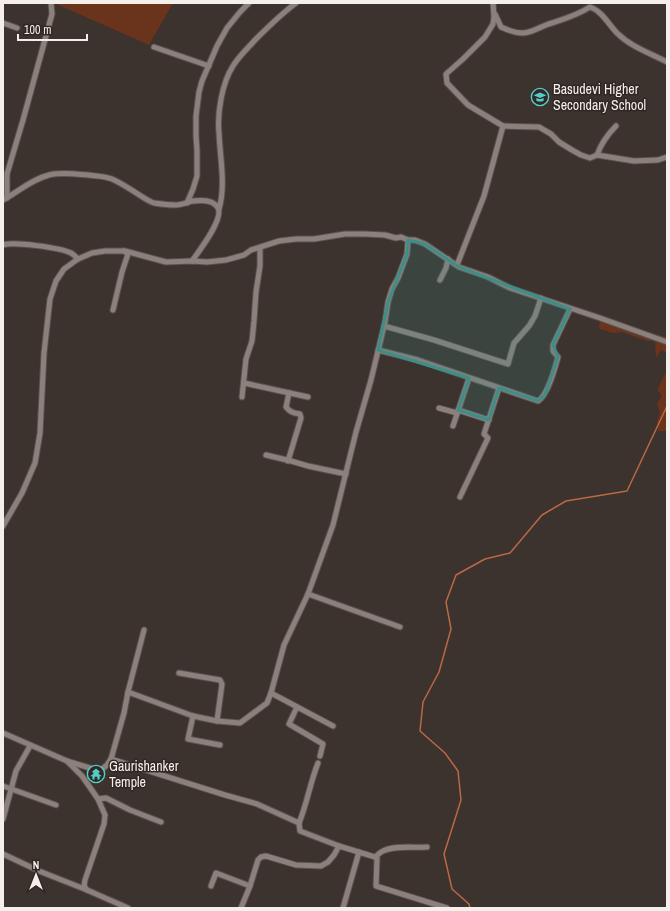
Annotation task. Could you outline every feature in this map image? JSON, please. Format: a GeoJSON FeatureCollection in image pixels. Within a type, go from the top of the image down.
{"type":"FeatureCollection","features":[{"type":"Feature","properties":{"kind":"street"},"geometry":{"type":"LineString","coordinates":[[5,199],[6,174],[23,120],[52,14],[51,3]]}},
{"type":"Feature","properties":{"kind":"street"},"geometry":{"type":"LineString","coordinates":[[187,203],[193,189],[196,176],[196,116],[201,87],[217,46],[227,28],[249,3]]}},
{"type":"Feature","properties":{"kind":"street"},"geometry":{"type":"LineString","coordinates":[[192,261],[209,238],[219,214],[222,164],[218,132],[220,104],[225,86],[233,67],[242,54],[267,27],[296,3]]}},
{"type":"Feature","properties":{"kind":"street"},"geometry":{"type":"LineString","coordinates":[[493,3],[493,24],[485,37],[446,74],[447,83],[468,105],[504,126],[539,127],[581,156],[590,158],[597,155],[634,161],[658,160],[667,157]]}},
{"type":"Feature","properties":{"kind":"street"},"geometry":{"type":"LineString","coordinates":[[494,12],[501,27],[511,32],[521,33],[531,32],[574,16],[590,7],[597,11],[626,41],[667,62]]}},
{"type":"Feature","properties":{"kind":"street"},"geometry":{"type":"LineString","coordinates":[[3,24],[17,28]]}},
{"type":"Feature","properties":{"kind":"street"},"geometry":{"type":"LineString","coordinates":[[154,47],[209,66]]}},
{"type":"Feature","properties":{"kind":"street"},"geometry":{"type":"LineString","coordinates":[[457,266],[484,196],[504,126]]}},
{"type":"Feature","properties":{"kind":"street"},"geometry":{"type":"LineString","coordinates":[[597,155],[599,149],[616,126]]}},
{"type":"Feature","properties":{"kind":"street"},"geometry":{"type":"LineString","coordinates":[[5,199],[48,175],[70,173],[110,178],[146,200],[154,202],[175,205],[190,201],[208,202],[219,209]]}},
{"type":"Feature","properties":{"kind":"street"},"geometry":{"type":"LineString","coordinates":[[3,526],[22,494],[35,464],[40,433],[44,354],[50,299],[56,281],[64,269],[78,259],[92,253],[124,251],[166,262],[207,262],[226,260],[244,255],[251,250],[279,241],[314,239],[345,234],[385,235],[396,238],[401,237],[425,244],[457,266],[488,277],[510,288],[667,342]]}},
{"type":"Feature","properties":{"kind":"street"},"geometry":{"type":"LineString","coordinates":[[128,692],[193,716],[217,721],[240,723],[267,703],[284,645],[308,594],[333,525],[371,380],[384,326],[388,302],[407,254],[408,240]]}},
{"type":"Feature","properties":{"kind":"street"},"geometry":{"type":"LineString","coordinates":[[3,245],[12,243],[61,249],[72,253],[78,259]]}},
{"type":"Feature","properties":{"kind":"street"},"geometry":{"type":"LineString","coordinates":[[242,397],[246,359],[252,341],[256,292],[260,266],[260,248]]}},
{"type":"Feature","properties":{"kind":"street"},"geometry":{"type":"LineString","coordinates":[[113,310],[128,254],[124,251]]}},
{"type":"Feature","properties":{"kind":"street"},"geometry":{"type":"LineString","coordinates":[[440,280],[446,268],[448,259]]}},
{"type":"Feature","properties":{"kind":"street"},"geometry":{"type":"LineString","coordinates":[[384,326],[434,340],[508,364],[514,343],[529,326],[535,316],[541,298]]}},
{"type":"Feature","properties":{"kind":"street"},"geometry":{"type":"LineString","coordinates":[[378,350],[418,360],[538,401],[545,395],[558,357],[553,351],[553,345],[570,309]]}},
{"type":"Feature","properties":{"kind":"street"},"geometry":{"type":"LineString","coordinates":[[452,426],[469,378]]}},
{"type":"Feature","properties":{"kind":"street"},"geometry":{"type":"LineString","coordinates":[[244,383],[308,397]]}},
{"type":"Feature","properties":{"kind":"street"},"geometry":{"type":"LineString","coordinates":[[460,498],[488,438],[484,434],[499,388]]}},
{"type":"Feature","properties":{"kind":"street"},"geometry":{"type":"LineString","coordinates":[[288,461],[301,418],[300,414],[290,412],[286,406],[289,393]]}},
{"type":"Feature","properties":{"kind":"street"},"geometry":{"type":"LineString","coordinates":[[439,408],[489,420]]}},
{"type":"Feature","properties":{"kind":"street"},"geometry":{"type":"LineString","coordinates":[[266,455],[346,474]]}},
{"type":"Feature","properties":{"kind":"street"},"geometry":{"type":"LineString","coordinates":[[308,594],[400,627]]}},
{"type":"Feature","properties":{"kind":"street"},"geometry":{"type":"LineString","coordinates":[[3,734],[67,761],[101,770],[112,759],[144,630]]}},
{"type":"Feature","properties":{"kind":"street"},"geometry":{"type":"LineString","coordinates":[[179,673],[220,680],[222,684],[217,721]]}},
{"type":"Feature","properties":{"kind":"street"},"geometry":{"type":"LineString","coordinates":[[271,693],[333,726]]}},
{"type":"Feature","properties":{"kind":"street"},"geometry":{"type":"LineString","coordinates":[[297,707],[288,724],[323,744],[320,756]]}},
{"type":"Feature","properties":{"kind":"street"},"geometry":{"type":"LineString","coordinates":[[193,716],[188,739],[220,745]]}},
{"type":"Feature","properties":{"kind":"street"},"geometry":{"type":"LineString","coordinates":[[3,819],[16,771],[30,746]]}},
{"type":"Feature","properties":{"kind":"street"},"geometry":{"type":"LineString","coordinates":[[112,759],[225,796],[257,804],[299,823]]}},
{"type":"Feature","properties":{"kind":"street"},"geometry":{"type":"LineString","coordinates":[[67,761],[90,786],[105,815],[104,824],[85,880],[84,886],[87,890]]}},
{"type":"Feature","properties":{"kind":"street"},"geometry":{"type":"LineString","coordinates":[[318,763],[299,823],[300,831],[339,846],[375,857]]}},
{"type":"Feature","properties":{"kind":"street"},"geometry":{"type":"LineString","coordinates":[[3,786],[56,805]]}},
{"type":"Feature","properties":{"kind":"street"},"geometry":{"type":"LineString","coordinates":[[98,799],[106,798],[130,810],[161,822]]}},
{"type":"Feature","properties":{"kind":"street"},"geometry":{"type":"LineString","coordinates":[[241,908],[258,860],[261,857],[266,856],[296,865],[321,866],[328,862],[339,846]]}},
{"type":"Feature","properties":{"kind":"street"},"geometry":{"type":"LineString","coordinates":[[375,857],[383,851],[396,847],[427,847]]}},
{"type":"Feature","properties":{"kind":"street"},"geometry":{"type":"LineString","coordinates":[[343,908],[359,852]]}},
{"type":"Feature","properties":{"kind":"street"},"geometry":{"type":"LineString","coordinates":[[3,854],[39,871],[128,908]]}},
{"type":"Feature","properties":{"kind":"street"},"geometry":{"type":"LineString","coordinates":[[375,857],[377,858],[376,886],[447,908]]}},
{"type":"Feature","properties":{"kind":"street"},"geometry":{"type":"LineString","coordinates":[[211,886],[216,873],[250,886]]}},
{"type":"Feature","properties":{"kind":"highlighted area"},"geometry":{"type":"Polygon","coordinates":[[[408,240],[425,244],[459,267],[570,309],[553,345],[558,357],[545,395],[538,401],[499,388],[489,420],[458,410],[469,378],[378,350],[388,302],[407,254],[408,240]]]}},
{"type":"Feature","properties":{"kind":"shaded area"},"geometry":{"type":"Polygon","coordinates":[[[54,3],[173,3],[149,45],[54,3]]]}},
{"type":"Feature","properties":{"kind":"shaded area"},"geometry":{"type":"Polygon","coordinates":[[[600,318],[624,323],[646,332],[667,337],[667,353],[661,350],[656,358],[655,341],[647,341],[622,332],[613,333],[599,329],[600,318]]]}},
{"type":"Feature","properties":{"kind":"shaded area"},"geometry":{"type":"Polygon","coordinates":[[[667,370],[667,431],[658,431],[657,422],[660,414],[657,404],[662,395],[657,390],[667,370]]]}},
{"type":"Feature","properties":{"kind":"waterway"},"geometry":{"type":"LineString","coordinates":[[470,908],[469,904],[452,889],[444,854],[461,800],[458,771],[445,753],[420,731],[423,702],[439,672],[451,629],[446,602],[456,575],[485,559],[510,553],[542,515],[566,501],[627,491],[667,406]]}},
{"type":"Feature","properties":{"kind":"place","name":"Basudevi Higher Secondary School"},"geometry":{"type":"Point","coordinates":[540,97]}},
{"type":"Feature","properties":{"kind":"place","name":"Gaurishanker Temple"},"geometry":{"type":"Point","coordinates":[96,774]}}]}
